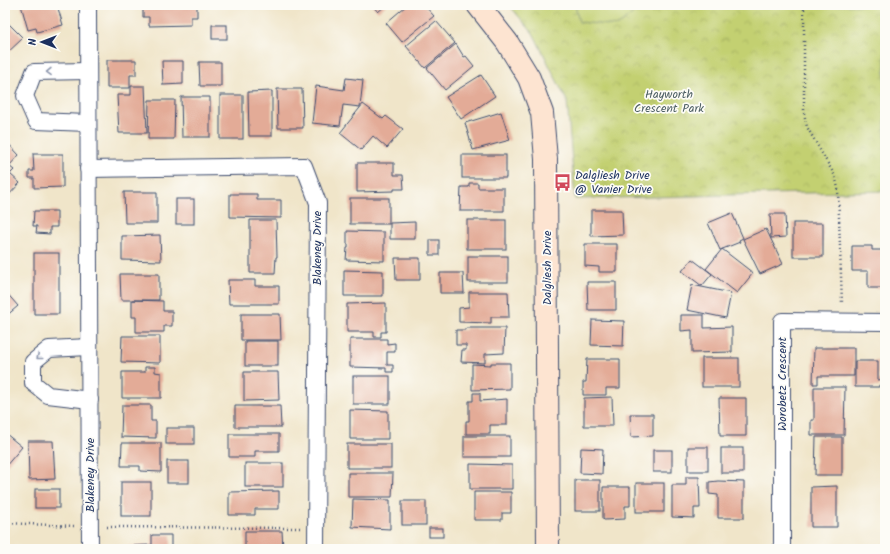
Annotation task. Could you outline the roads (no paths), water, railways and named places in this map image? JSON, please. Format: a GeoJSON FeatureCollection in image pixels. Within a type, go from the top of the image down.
{"type":"FeatureCollection","features":[{"type":"Feature","properties":{"kind":"street","name":"Blakeney Drive"},"geometry":{"type":"LineString","coordinates":[[88,5],[90,549]]}},
{"type":"Feature","properties":{"kind":"street","name":"Dalgliesh Drive"},"geometry":{"type":"LineString","coordinates":[[478,5],[507,42],[529,78],[542,113],[546,159],[548,549]]}},
{"type":"Feature","properties":{"kind":"street"},"geometry":{"type":"LineString","coordinates":[[88,71],[34,72],[24,96],[36,121],[88,123]]}},
{"type":"Feature","properties":{"kind":"street","name":"Blakeney Drive"},"geometry":{"type":"LineString","coordinates":[[88,169],[304,166],[318,203],[316,549]]}},
{"type":"Feature","properties":{"kind":"street","name":"Worobetz Crescent"},"geometry":{"type":"LineString","coordinates":[[782,549],[782,321],[885,322]]}},
{"type":"Feature","properties":{"kind":"street"},"geometry":{"type":"LineString","coordinates":[[89,347],[49,349],[33,362],[33,383],[48,395],[90,400]]}},
{"type":"Feature","properties":{"kind":"place","name":"Dalgliesh Drive @ Vanier Drive"},"geometry":{"type":"Point","coordinates":[562,182]}},
{"type":"Feature","properties":{"kind":"park label","name":"Hayworth Crescent Park"},"geometry":{"type":"Point","coordinates":[669,101]}}]}
